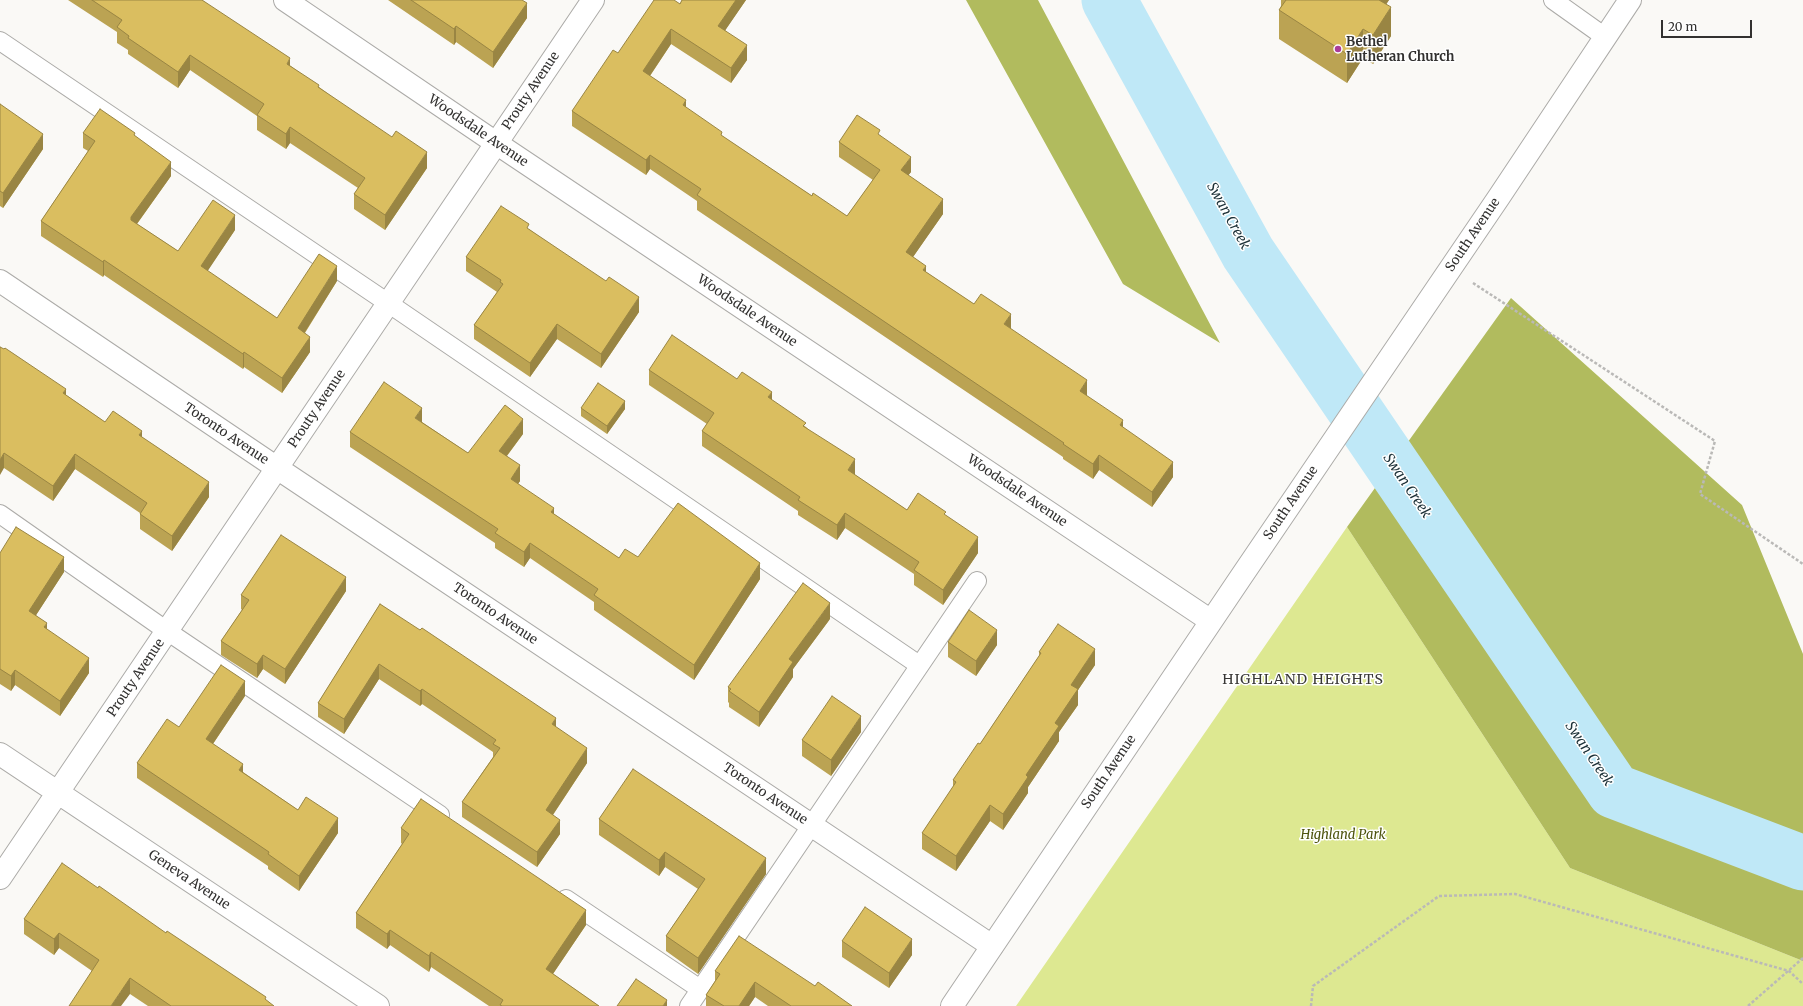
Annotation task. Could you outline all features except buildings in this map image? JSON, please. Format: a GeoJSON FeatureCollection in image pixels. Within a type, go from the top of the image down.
{"type":"FeatureCollection","features":[{"type":"Feature","properties":{"kind":"street","name":"Woodsdale Avenue"},"geometry":{"type":"LineString","coordinates":[[285,0],[496,143],[1211,621]]}},
{"type":"Feature","properties":{"kind":"street","name":"Prouty Avenue"},"geometry":{"type":"LineString","coordinates":[[0,878],[593,0]]}},
{"type":"Feature","properties":{"kind":"street","name":"South Avenue"},"geometry":{"type":"LineString","coordinates":[[952,1006],[1241,576],[1451,269],[1630,0]]}},
{"type":"Feature","properties":{"kind":"street","name":"Toronto Avenue"},"geometry":{"type":"LineString","coordinates":[[0,281],[992,946]]}},
{"type":"Feature","properties":{"kind":"street","name":"Geneva Avenue"},"geometry":{"type":"LineString","coordinates":[[0,754],[378,1006]]}},
{"type":"Feature","properties":{"kind":"lane"},"geometry":{"type":"LineString","coordinates":[[1554,0],[1605,37]]}},
{"type":"Feature","properties":{"kind":"lane"},"geometry":{"type":"LineString","coordinates":[[0,41],[388,303],[919,665]]}},
{"type":"Feature","properties":{"kind":"lane"},"geometry":{"type":"LineString","coordinates":[[0,514],[457,826]]}},
{"type":"Feature","properties":{"kind":"lane"},"geometry":{"type":"LineString","coordinates":[[688,1006],[977,581]]}},
{"type":"Feature","properties":{"kind":"lane"},"geometry":{"type":"LineString","coordinates":[[555,892],[700,990]]}},
{"type":"Feature","properties":{"kind":"path"},"geometry":{"type":"LineString","coordinates":[[1451,269],[1715,441],[1700,494],[1803,564]]}},
{"type":"Feature","properties":{"kind":"path"},"geometry":{"type":"LineString","coordinates":[[1311,1006],[1313,986],[1439,896],[1514,894],[1789,971],[1803,984]]}},
{"type":"Feature","properties":{"kind":"path"},"geometry":{"type":"LineString","coordinates":[[1748,1006],[1803,958]]}},
{"type":"Feature","properties":{"kind":"green space"},"geometry":{"type":"Polygon","coordinates":[[[966,0],[1038,0],[1220,343],[1123,284],[966,0]]]}},
{"type":"Feature","properties":{"kind":"green space"},"geometry":{"type":"Polygon","coordinates":[[[1511,298],[1742,505],[1803,654],[1803,961],[1570,868],[1347,527],[1511,298]]]}},
{"type":"Feature","properties":{"kind":"green space","name":"Highland Park"},"geometry":{"type":"Polygon","coordinates":[[[1347,527],[1570,868],[1803,961],[1803,1006],[1016,1006],[1347,527]]]}},
{"type":"Feature","properties":{"kind":"waterway","name":"Swan Creek"},"geometry":{"type":"LineString","coordinates":[[1109,0],[1248,253],[1614,791],[1803,863]]}},
{"type":"Feature","properties":{"kind":"place","name":"Bethel Lutheran Church"},"geometry":{"type":"Point","coordinates":[1338,49]}},
{"type":"Feature","properties":{"kind":"district","name":"HIGHLAND HEIGHTS"},"geometry":{"type":"Point","coordinates":[1303,680]}}]}
